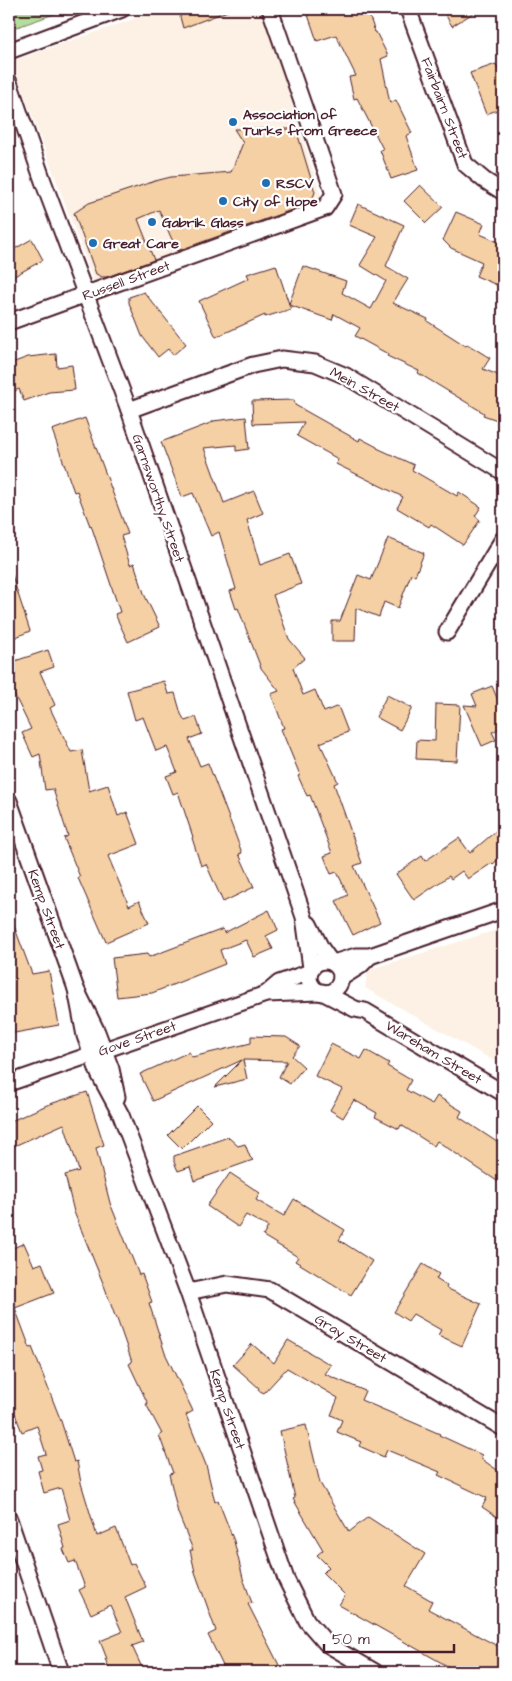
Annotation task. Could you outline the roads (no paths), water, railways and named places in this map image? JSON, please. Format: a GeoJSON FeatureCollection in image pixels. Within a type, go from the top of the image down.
{"type":"FeatureCollection","features":[{"type":"Feature","properties":{"kind":"street"},"geometry":{"type":"LineString","coordinates":[[9,51],[122,9]]}},
{"type":"Feature","properties":{"kind":"street","name":"Russell Street"},"geometry":{"type":"LineString","coordinates":[[9,322],[325,208],[334,194],[270,9]]}},
{"type":"Feature","properties":{"kind":"street","name":"Fairbairn Street"},"geometry":{"type":"LineString","coordinates":[[408,9],[466,164],[484,180],[503,192]]}},
{"type":"Feature","properties":{"kind":"street","name":"Garnsworthy Street"},"geometry":{"type":"LineString","coordinates":[[9,82],[85,295],[129,410],[304,917],[321,948],[332,962]]}},
{"type":"Feature","properties":{"kind":"street","name":"Mein Street"},"geometry":{"type":"LineString","coordinates":[[129,410],[253,365],[282,359],[315,363],[346,376],[503,472]]}},
{"type":"Feature","properties":{"kind":"street"},"geometry":{"type":"LineString","coordinates":[[447,632],[503,539]]}},
{"type":"Feature","properties":{"kind":"street","name":"Kemp Street"},"geometry":{"type":"LineString","coordinates":[[9,800],[76,989],[85,1036],[111,1069],[121,1114],[188,1292],[286,1579],[307,1621],[327,1644],[375,1672]]}},
{"type":"Feature","properties":{"kind":"street"},"geometry":{"type":"LineString","coordinates":[[370,956],[360,966],[341,979],[335,989],[330,992],[321,992],[312,986],[310,981],[311,970],[321,961],[332,962],[356,956],[370,956],[503,910]]}},
{"type":"Feature","properties":{"kind":"street","name":"Garnsworthy Street"},"geometry":{"type":"LineString","coordinates":[[304,917],[311,970]]}},
{"type":"Feature","properties":{"kind":"street"},"geometry":{"type":"LineString","coordinates":[[332,962],[339,969],[341,979]]}},
{"type":"Feature","properties":{"kind":"street","name":"Gove Street"},"geometry":{"type":"LineString","coordinates":[[266,994],[279,983],[311,970]]}},
{"type":"Feature","properties":{"kind":"street","name":"Wareham Street"},"geometry":{"type":"LineString","coordinates":[[341,979],[346,990],[365,1011],[503,1093]]}},
{"type":"Feature","properties":{"kind":"street","name":"Gove Street"},"geometry":{"type":"LineString","coordinates":[[9,1083],[266,994],[321,992]]}},
{"type":"Feature","properties":{"kind":"street","name":"Wareham Street"},"geometry":{"type":"LineString","coordinates":[[321,992],[355,1009],[365,1011]]}},
{"type":"Feature","properties":{"kind":"street","name":"Gray Street"},"geometry":{"type":"LineString","coordinates":[[188,1292],[227,1284],[270,1290],[503,1428]]}},
{"type":"Feature","properties":{"kind":"street"},"geometry":{"type":"LineString","coordinates":[[9,1519],[61,1672]]}},
{"type":"Feature","properties":{"kind":"place","name":"Association of Turks from Greece"},"geometry":{"type":"Point","coordinates":[233,122]}},
{"type":"Feature","properties":{"kind":"place","name":"RSCV"},"geometry":{"type":"Point","coordinates":[266,183]}},
{"type":"Feature","properties":{"kind":"place","name":"City of Hope"},"geometry":{"type":"Point","coordinates":[223,201]}},
{"type":"Feature","properties":{"kind":"place","name":"Gabrik Glass"},"geometry":{"type":"Point","coordinates":[152,222]}},
{"type":"Feature","properties":{"kind":"place","name":"Great Care"},"geometry":{"type":"Point","coordinates":[93,243]}}]}
